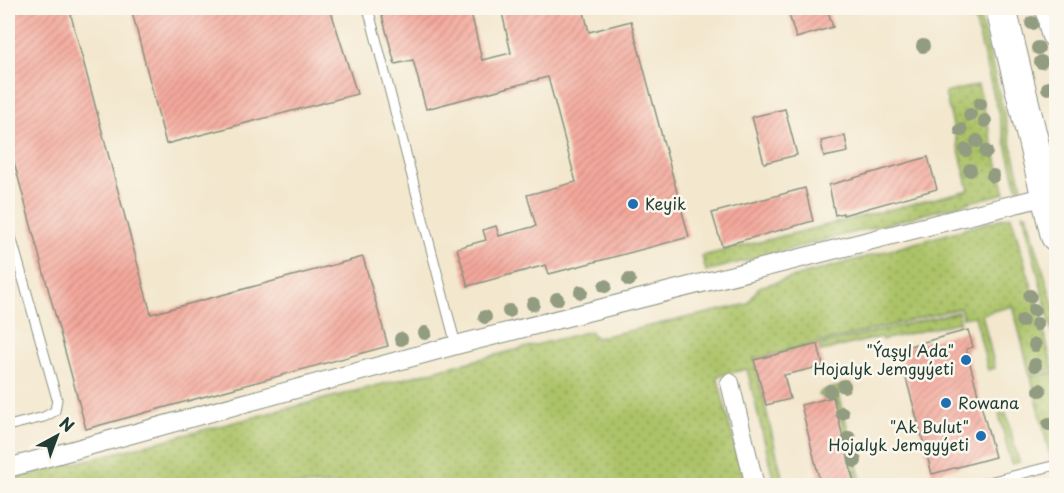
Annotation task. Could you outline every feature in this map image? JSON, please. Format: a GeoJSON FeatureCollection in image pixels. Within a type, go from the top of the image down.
{"type":"FeatureCollection","features":[{"type":"Feature","properties":{"kind":"highway"},"geometry":{"type":"LineString","coordinates":[[1001,8],[1056,236]]}},
{"type":"Feature","properties":{"kind":"highway"},"geometry":{"type":"LineString","coordinates":[[1050,8],[1056,33]]}},
{"type":"Feature","properties":{"kind":"street"},"geometry":{"type":"LineString","coordinates":[[8,468],[456,345],[1047,196]]}},
{"type":"Feature","properties":{"kind":"street"},"geometry":{"type":"LineString","coordinates":[[730,383],[755,486]]}},
{"type":"Feature","properties":{"kind":"lane"},"geometry":{"type":"LineString","coordinates":[[368,8],[456,345]]}},
{"type":"Feature","properties":{"kind":"lane"},"geometry":{"type":"LineString","coordinates":[[8,226],[57,399],[55,411],[44,417],[8,426]]}},
{"type":"Feature","properties":{"kind":"lane"},"geometry":{"type":"LineString","coordinates":[[974,486],[1056,465]]}},
{"type":"Feature","properties":{"kind":"green space"},"geometry":{"type":"Polygon","coordinates":[[[972,8],[978,8],[1022,187],[1017,188],[972,8]]]}},
{"type":"Feature","properties":{"kind":"green space"},"geometry":{"type":"Polygon","coordinates":[[[978,85],[1005,193],[706,271],[702,256],[969,190],[945,93],[978,85]]]}},
{"type":"Feature","properties":{"kind":"green space"},"geometry":{"type":"Polygon","coordinates":[[[1023,213],[1027,215],[1056,314],[1056,348],[1023,213]]]}},
{"type":"Feature","properties":{"kind":"green space"},"geometry":{"type":"Polygon","coordinates":[[[1011,216],[1053,369],[1030,375],[1013,306],[982,314],[995,368],[988,370],[975,316],[963,318],[960,308],[754,359],[784,485],[775,485],[747,369],[717,376],[745,485],[8,485],[8,480],[590,331],[596,338],[748,304],[759,287],[1011,216]]]}},
{"type":"Feature","properties":{"kind":"green space"},"geometry":{"type":"Polygon","coordinates":[[[958,312],[960,322],[821,351],[819,345],[958,312]]]}},
{"type":"Feature","properties":{"kind":"green space"},"geometry":{"type":"Polygon","coordinates":[[[1054,372],[1056,458],[1051,460],[1031,377],[1054,372]]]}},
{"type":"Feature","properties":{"kind":"green space"},"geometry":{"type":"Polygon","coordinates":[[[849,384],[853,390],[839,394],[862,485],[857,485],[835,396],[824,398],[819,395],[822,391],[849,384]]]}},
{"type":"Feature","properties":{"kind":"green space"},"geometry":{"type":"Polygon","coordinates":[[[1006,413],[1019,462],[1011,464],[999,414],[1006,413]]]}},
{"type":"Feature","properties":{"kind":"building"},"geometry":{"type":"Polygon","coordinates":[[[8,8],[69,8],[151,314],[363,257],[388,346],[86,429],[8,140],[8,8]]]}},
{"type":"Feature","properties":{"kind":"building"},"geometry":{"type":"Polygon","coordinates":[[[131,8],[330,8],[357,94],[166,144],[131,8]]]}},
{"type":"Feature","properties":{"kind":"building"},"geometry":{"type":"Polygon","coordinates":[[[380,8],[470,8],[482,60],[511,53],[501,8],[583,8],[589,32],[631,21],[689,237],[549,274],[546,265],[468,286],[457,248],[486,240],[483,230],[496,226],[499,236],[536,226],[527,195],[576,182],[548,77],[426,109],[413,60],[395,64],[380,8]]]}},
{"type":"Feature","properties":{"kind":"building"},"geometry":{"type":"Polygon","coordinates":[[[813,8],[827,8],[833,27],[796,38],[789,14],[813,8]]]}},
{"type":"Feature","properties":{"kind":"building"},"geometry":{"type":"Polygon","coordinates":[[[785,109],[797,155],[764,163],[752,117],[785,109]]]}},
{"type":"Feature","properties":{"kind":"building"},"geometry":{"type":"Polygon","coordinates":[[[845,136],[848,152],[824,157],[821,141],[845,136]]]}},
{"type":"Feature","properties":{"kind":"building"},"geometry":{"type":"Polygon","coordinates":[[[928,157],[937,189],[843,215],[843,213],[835,215],[829,185],[928,157]]]}},
{"type":"Feature","properties":{"kind":"building"},"geometry":{"type":"Polygon","coordinates":[[[805,188],[813,221],[722,246],[712,213],[805,188]]]}},
{"type":"Feature","properties":{"kind":"building","name":"Rowana"},"geometry":{"type":"Polygon","coordinates":[[[968,330],[973,347],[966,349],[995,457],[932,474],[898,349],[968,330]]]}},
{"type":"Feature","properties":{"kind":"building"},"geometry":{"type":"Polygon","coordinates":[[[818,344],[823,366],[784,375],[790,399],[766,405],[754,360],[818,344]]]}},
{"type":"Feature","properties":{"kind":"building"},"geometry":{"type":"Polygon","coordinates":[[[833,397],[855,486],[821,486],[801,405],[833,397]]]}},
{"type":"Feature","properties":{"kind":"place","name":"Keyik"},"geometry":{"type":"Point","coordinates":[633,204]}},
{"type":"Feature","properties":{"kind":"place","name":"\"Ýaşyl Ada\" Hojalyk Jemgyýeti"},"geometry":{"type":"Point","coordinates":[966,360]}},
{"type":"Feature","properties":{"kind":"place","name":"Rowana"},"geometry":{"type":"Point","coordinates":[946,403]}},
{"type":"Feature","properties":{"kind":"place","name":"\"Ak Bulut\" Hojalyk Jemgyýeti"},"geometry":{"type":"Point","coordinates":[981,436]}}]}
